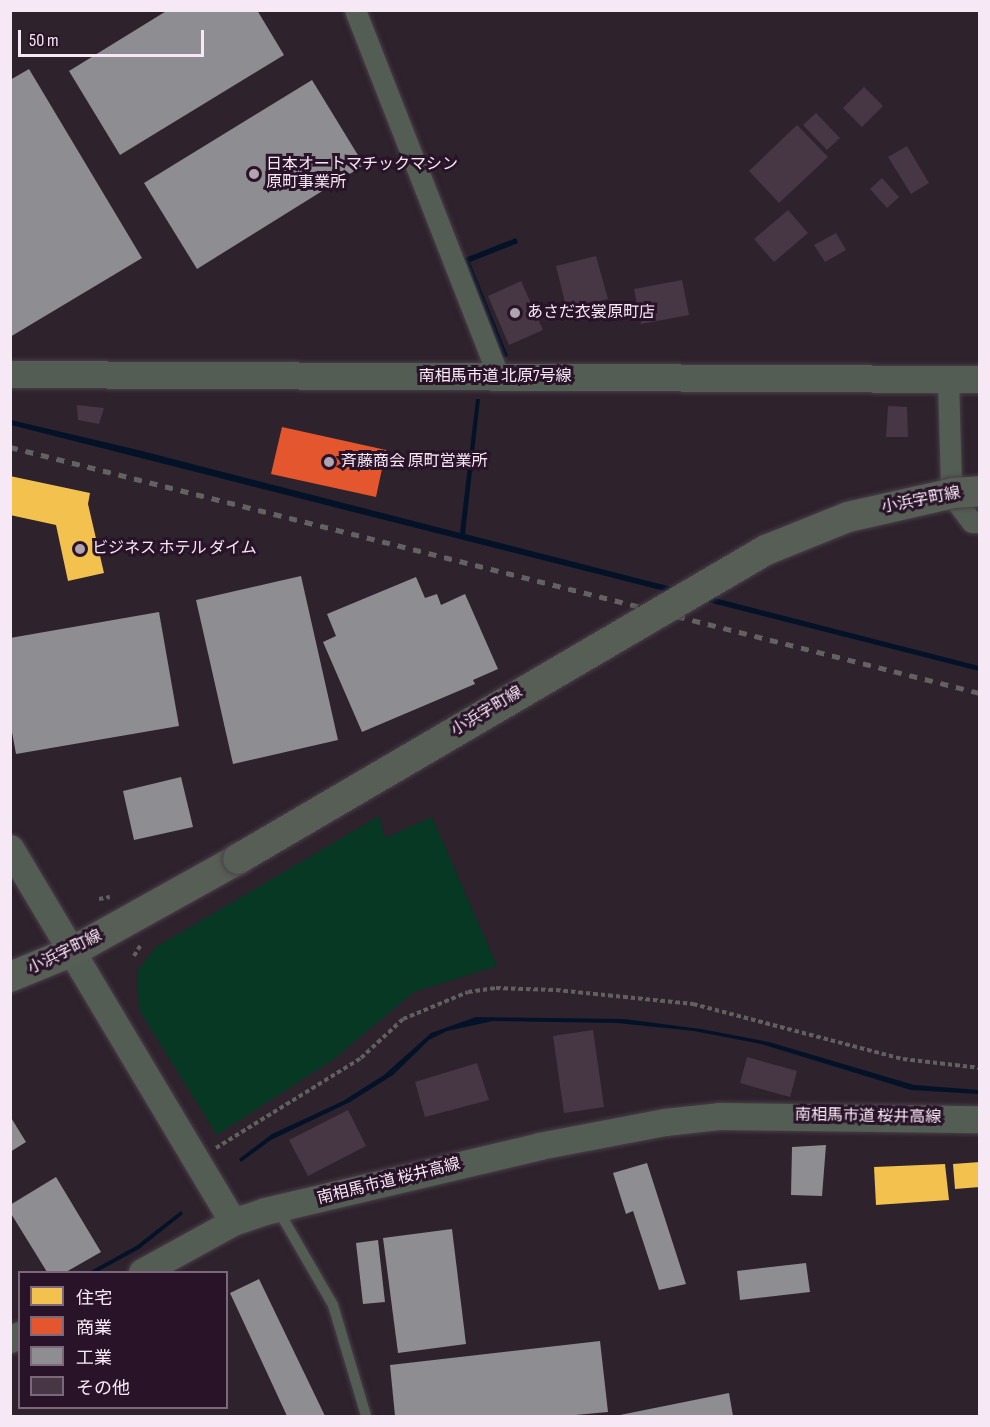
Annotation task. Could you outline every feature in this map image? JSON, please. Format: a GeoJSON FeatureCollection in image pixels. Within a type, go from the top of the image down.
{"type":"FeatureCollection","features":[{"type":"Feature","properties":{"kind":"main road","name":"小浜字町線"},"geometry":{"type":"LineString","coordinates":[[10,977],[73,951],[237,860],[766,550],[848,517],[954,493],[980,491]]}},
{"type":"Feature","properties":{"kind":"street"},"geometry":{"type":"LineString","coordinates":[[355,10],[499,376]]}},
{"type":"Feature","properties":{"kind":"street","name":"南相馬市道 北原7号線"},"geometry":{"type":"LineString","coordinates":[[10,374],[980,379]]}},
{"type":"Feature","properties":{"kind":"street"},"geometry":{"type":"LineString","coordinates":[[948,379],[951,486],[956,501],[972,522],[980,522]]}},
{"type":"Feature","properties":{"kind":"street"},"geometry":{"type":"LineString","coordinates":[[10,848],[233,1222]]}},
{"type":"Feature","properties":{"kind":"street","name":"南相馬市道 桜井高線"},"geometry":{"type":"LineString","coordinates":[[144,1271],[233,1222],[276,1208],[538,1146],[665,1122],[719,1116],[980,1119]]}},
{"type":"Feature","properties":{"kind":"lane"},"geometry":{"type":"LineString","coordinates":[[276,1208],[333,1305],[366,1416]]}},
{"type":"Feature","properties":{"kind":"path"},"geometry":{"type":"LineString","coordinates":[[198,1161],[361,1058],[403,1018],[468,992],[496,988],[556,990],[693,1004],[903,1059],[980,1068]]}},
{"type":"Feature","properties":{"kind":"green space"},"geometry":{"type":"Polygon","coordinates":[[[379,816],[385,838],[432,817],[497,966],[414,992],[334,1059],[217,1135],[139,1010],[137,971],[156,947],[379,816]]]}},
{"type":"Feature","properties":{"kind":"water"},"geometry":{"type":"Polygon","coordinates":[[[516,238],[518,243],[470,262],[508,356],[503,358],[465,258],[516,238]]]}},
{"type":"Feature","properties":{"kind":"water"},"geometry":{"type":"Polygon","coordinates":[[[476,399],[480,399],[465,534],[979,666],[979,671],[11,425],[11,420],[138,450],[460,533],[476,399]]]}},
{"type":"Feature","properties":{"kind":"water"},"geometry":{"type":"Polygon","coordinates":[[[476,1017],[624,1019],[701,1029],[769,1042],[914,1085],[979,1090],[979,1094],[911,1090],[761,1044],[694,1031],[617,1023],[493,1021],[447,1031],[429,1040],[393,1075],[350,1102],[271,1140],[241,1162],[239,1159],[272,1134],[343,1101],[384,1075],[431,1033],[476,1017]]]}},
{"type":"Feature","properties":{"kind":"water"},"geometry":{"type":"Polygon","coordinates":[[[181,1211],[183,1214],[139,1249],[99,1271],[91,1271],[136,1246],[181,1211]]]}},
{"type":"Feature","properties":{"kind":"building: 住宅","name":"ビジネス ホテル ダイム"},"geometry":{"type":"Polygon","coordinates":[[[10,476],[90,493],[88,504],[104,573],[68,581],[56,525],[10,515],[10,476]]]}},
{"type":"Feature","properties":{"kind":"building: 住宅"},"geometry":{"type":"Polygon","coordinates":[[[980,1162],[980,1187],[955,1189],[953,1164],[980,1162]]]}},
{"type":"Feature","properties":{"kind":"building: 住宅"},"geometry":{"type":"Polygon","coordinates":[[[945,1164],[949,1200],[876,1205],[874,1167],[945,1164]]]}},
{"type":"Feature","properties":{"kind":"building: 商業","name":"斉藤商会 原町営業所"},"geometry":{"type":"Polygon","coordinates":[[[282,427],[386,450],[376,497],[271,474],[282,427]]]}},
{"type":"Feature","properties":{"kind":"building: 工業"},"geometry":{"type":"Polygon","coordinates":[[[168,10],[257,10],[284,55],[120,155],[69,71],[168,10]]]}},
{"type":"Feature","properties":{"kind":"building: 工業"},"geometry":{"type":"Polygon","coordinates":[[[29,69],[142,258],[10,337],[10,80],[29,69]]]}},
{"type":"Feature","properties":{"kind":"building: 工業","name":"日本オートマチックマシン 原町事業所"},"geometry":{"type":"Polygon","coordinates":[[[312,80],[364,165],[197,269],[144,183],[312,80]]]}},
{"type":"Feature","properties":{"kind":"building: 工業"},"geometry":{"type":"Polygon","coordinates":[[[301,576],[338,740],[233,764],[196,600],[301,576]]]}},
{"type":"Feature","properties":{"kind":"building: 工業"},"geometry":{"type":"Polygon","coordinates":[[[416,577],[425,598],[437,594],[441,605],[465,594],[498,669],[473,680],[475,684],[362,732],[323,642],[336,636],[327,614],[416,577]]]}},
{"type":"Feature","properties":{"kind":"building: 工業"},"geometry":{"type":"Polygon","coordinates":[[[159,612],[179,726],[16,754],[10,721],[10,638],[159,612]]]}},
{"type":"Feature","properties":{"kind":"building: 工業"},"geometry":{"type":"Polygon","coordinates":[[[181,777],[193,827],[134,840],[123,791],[181,777]]]}},
{"type":"Feature","properties":{"kind":"building: 工業"},"geometry":{"type":"Polygon","coordinates":[[[10,1116],[26,1142],[10,1152],[10,1116]]]}},
{"type":"Feature","properties":{"kind":"building: 工業"},"geometry":{"type":"Polygon","coordinates":[[[826,1145],[822,1196],[791,1195],[792,1147],[826,1145]]]}},
{"type":"Feature","properties":{"kind":"building: 工業"},"geometry":{"type":"Polygon","coordinates":[[[647,1163],[686,1284],[659,1290],[633,1211],[626,1214],[613,1173],[647,1163]]]}},
{"type":"Feature","properties":{"kind":"building: 工業"},"geometry":{"type":"Polygon","coordinates":[[[56,1177],[101,1252],[68,1271],[46,1271],[10,1212],[10,1205],[56,1177]]]}},
{"type":"Feature","properties":{"kind":"building: 工業"},"geometry":{"type":"Polygon","coordinates":[[[452,1229],[466,1344],[398,1353],[383,1238],[452,1229]]]}},
{"type":"Feature","properties":{"kind":"building: 工業"},"geometry":{"type":"Polygon","coordinates":[[[378,1240],[385,1302],[363,1304],[356,1243],[378,1240]]]}},
{"type":"Feature","properties":{"kind":"building: 工業"},"geometry":{"type":"Polygon","coordinates":[[[806,1263],[810,1292],[740,1300],[737,1271],[806,1263]]]}},
{"type":"Feature","properties":{"kind":"building: 工業"},"geometry":{"type":"Polygon","coordinates":[[[259,1279],[325,1416],[287,1416],[230,1293],[259,1279]]]}},
{"type":"Feature","properties":{"kind":"building: 工業"},"geometry":{"type":"Polygon","coordinates":[[[600,1341],[608,1412],[565,1416],[395,1416],[390,1365],[600,1341]]]}},
{"type":"Feature","properties":{"kind":"building: 工業"},"geometry":{"type":"Polygon","coordinates":[[[729,1393],[733,1416],[620,1416],[620,1415],[729,1393]]]}},
{"type":"Feature","properties":{"kind":"building: その他"},"geometry":{"type":"Polygon","coordinates":[[[864,87],[883,106],[862,127],[843,108],[864,87]]]}},
{"type":"Feature","properties":{"kind":"building: その他"},"geometry":{"type":"Polygon","coordinates":[[[816,113],[840,138],[827,150],[803,125],[816,113]]]}},
{"type":"Feature","properties":{"kind":"building: その他"},"geometry":{"type":"Polygon","coordinates":[[[797,125],[828,157],[779,203],[749,171],[797,125]]]}},
{"type":"Feature","properties":{"kind":"building: その他"},"geometry":{"type":"Polygon","coordinates":[[[907,146],[929,183],[911,194],[888,157],[907,146]]]}},
{"type":"Feature","properties":{"kind":"building: その他"},"geometry":{"type":"Polygon","coordinates":[[[882,178],[899,197],[887,208],[870,189],[882,178]]]}},
{"type":"Feature","properties":{"kind":"building: その他"},"geometry":{"type":"Polygon","coordinates":[[[788,210],[808,233],[774,262],[754,239],[788,210]]]}},
{"type":"Feature","properties":{"kind":"building: その他"},"geometry":{"type":"Polygon","coordinates":[[[836,233],[846,250],[825,262],[814,245],[836,233]]]}},
{"type":"Feature","properties":{"kind":"building: その他"},"geometry":{"type":"Polygon","coordinates":[[[596,256],[608,299],[567,310],[556,266],[596,256]]]}},
{"type":"Feature","properties":{"kind":"building: その他"},"geometry":{"type":"Polygon","coordinates":[[[682,280],[689,315],[641,324],[634,289],[682,280]]]}},
{"type":"Feature","properties":{"kind":"building: その他","name":"あさだ衣裳原町店"},"geometry":{"type":"Polygon","coordinates":[[[521,281],[543,330],[509,345],[488,296],[521,281]]]}},
{"type":"Feature","properties":{"kind":"building: その他"},"geometry":{"type":"Polygon","coordinates":[[[77,405],[104,408],[99,424],[78,420],[77,405]]]}},
{"type":"Feature","properties":{"kind":"building: その他"},"geometry":{"type":"Polygon","coordinates":[[[888,406],[907,407],[908,437],[886,437],[888,406]]]}},
{"type":"Feature","properties":{"kind":"building: その他"},"geometry":{"type":"Polygon","coordinates":[[[593,1030],[604,1107],[564,1113],[553,1036],[593,1030]]]}},
{"type":"Feature","properties":{"kind":"building: その他"},"geometry":{"type":"Polygon","coordinates":[[[747,1057],[797,1071],[790,1097],[740,1083],[747,1057]]]}},
{"type":"Feature","properties":{"kind":"building: その他"},"geometry":{"type":"Polygon","coordinates":[[[477,1063],[489,1100],[425,1117],[415,1082],[477,1063]]]}},
{"type":"Feature","properties":{"kind":"building: その他"},"geometry":{"type":"Polygon","coordinates":[[[348,1110],[366,1146],[308,1176],[289,1140],[348,1110]]]}},
{"type":"Feature","properties":{"kind":"railway"},"geometry":{"type":"LineString","coordinates":[[10,447],[980,693]]}},
{"type":"Feature","properties":{"kind":"place","name":"日本オートマチックマシン 原町事業所"},"geometry":{"type":"Point","coordinates":[254,174]}},
{"type":"Feature","properties":{"kind":"place","name":"あさだ衣裳原町店"},"geometry":{"type":"Point","coordinates":[515,313]}},
{"type":"Feature","properties":{"kind":"place","name":"斉藤商会 原町営業所"},"geometry":{"type":"Point","coordinates":[329,462]}},
{"type":"Feature","properties":{"kind":"place","name":"ビジネス ホテル ダイム"},"geometry":{"type":"Point","coordinates":[80,549]}}]}
